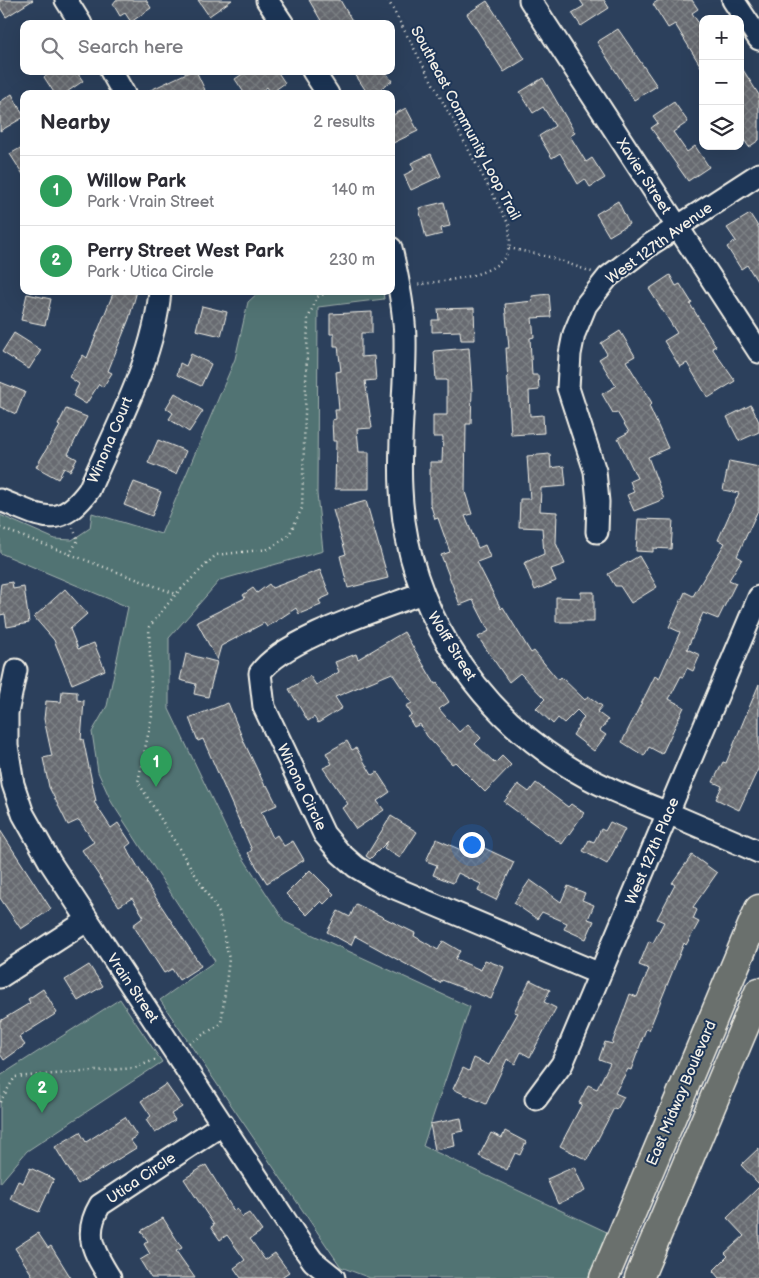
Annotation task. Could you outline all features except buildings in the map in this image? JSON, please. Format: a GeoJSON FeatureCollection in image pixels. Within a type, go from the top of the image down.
{"type":"FeatureCollection","features":[{"type":"Feature","properties":{"kind":"main road","name":"East Midway Boulevard"},"geometry":{"type":"LineString","coordinates":[[604,1278],[759,909]]}},
{"type":"Feature","properties":{"kind":"main road"},"geometry":{"type":"LineString","coordinates":[[639,1278],[759,992]]}},
{"type":"Feature","properties":{"kind":"street"},"geometry":{"type":"LineString","coordinates":[[66,0],[78,20]]}},
{"type":"Feature","properties":{"kind":"street"},"geometry":{"type":"LineString","coordinates":[[267,0],[280,20]]}},
{"type":"Feature","properties":{"kind":"street","name":"Xavier Street"},"geometry":{"type":"LineString","coordinates":[[530,0],[759,352]]}},
{"type":"Feature","properties":{"kind":"street"},"geometry":{"type":"LineString","coordinates":[[733,0],[759,39]]}},
{"type":"Feature","properties":{"kind":"street"},"geometry":{"type":"LineString","coordinates":[[113,75],[122,90]]}},
{"type":"Feature","properties":{"kind":"street"},"geometry":{"type":"LineString","coordinates":[[316,75],[325,90]]}},
{"type":"Feature","properties":{"kind":"street","name":"West 127th Avenue"},"geometry":{"type":"LineString","coordinates":[[597,532],[598,502],[595,471],[568,388],[574,334],[586,306],[608,277],[677,228],[759,174]]}},
{"type":"Feature","properties":{"kind":"street","name":"Wolff Street"},"geometry":{"type":"LineString","coordinates":[[395,266],[400,288],[405,338],[401,490],[405,524],[422,593],[435,623],[453,652],[479,689],[508,720],[563,764],[595,782],[759,852]]}},
{"type":"Feature","properties":{"kind":"street","name":"Winona Court"},"geometry":{"type":"LineString","coordinates":[[69,519],[73,510],[89,490],[132,389],[152,335],[159,295]]}},
{"type":"Feature","properties":{"kind":"street"},"geometry":{"type":"LineString","coordinates":[[0,500],[43,516],[69,519]]}},
{"type":"Feature","properties":{"kind":"street","name":"Winona Circle"},"geometry":{"type":"LineString","coordinates":[[422,593],[298,642],[274,658],[260,673],[264,707],[313,814],[324,834],[340,853],[356,867],[383,883],[600,974]]}},
{"type":"Feature","properties":{"kind":"street","name":"West 127th Place"},"geometry":{"type":"LineString","coordinates":[[536,1099],[562,1064],[759,597]]}},
{"type":"Feature","properties":{"kind":"street","name":"Vrain Street"},"geometry":{"type":"LineString","coordinates":[[16,670],[7,713],[7,746],[12,784],[23,814],[50,862],[176,1051],[302,1247],[313,1261],[334,1278]]}},
{"type":"Feature","properties":{"kind":"street"},"geometry":{"type":"LineString","coordinates":[[0,977],[88,920]]}},
{"type":"Feature","properties":{"kind":"street","name":"Utica Circle"},"geometry":{"type":"LineString","coordinates":[[110,1278],[83,1224],[100,1205],[113,1195],[223,1124]]}},
{"type":"Feature","properties":{"kind":"path","name":"Southeast Community Loop Trail"},"geometry":{"type":"LineString","coordinates":[[388,0],[509,225],[509,248]]}},
{"type":"Feature","properties":{"kind":"path"},"geometry":{"type":"LineString","coordinates":[[400,288],[489,271],[501,263],[509,248],[550,257],[608,277]]}},
{"type":"Feature","properties":{"kind":"path"},"geometry":{"type":"LineString","coordinates":[[0,1102],[15,1077],[135,1068],[176,1051],[221,1024],[230,959],[219,913],[138,782],[152,716],[148,627],[176,594],[216,555],[269,549],[289,535],[302,508],[308,319],[317,297],[322,295]]}},
{"type":"Feature","properties":{"kind":"path"},"geometry":{"type":"LineString","coordinates":[[69,519],[78,540],[69,555]]}},
{"type":"Feature","properties":{"kind":"path"},"geometry":{"type":"LineString","coordinates":[[0,528],[176,594]]}},
{"type":"Feature","properties":{"kind":"green space"},"geometry":{"type":"Polygon","coordinates":[[[256,295],[384,295],[384,299],[318,307],[317,494],[323,551],[220,580],[169,638],[169,709],[232,841],[285,922],[470,1007],[423,1146],[609,1233],[588,1278],[370,1278],[341,1267],[160,1000],[215,961],[112,803],[98,772],[92,732],[107,706],[128,607],[0,553],[0,515],[55,539],[72,540],[90,528],[92,513],[161,534],[235,359],[248,302],[256,295]]]}},
{"type":"Feature","properties":{"kind":"green space"},"geometry":{"type":"Polygon","coordinates":[[[120,999],[162,1062],[27,1151],[0,1183],[0,1076],[120,999]]]}},
{"type":"Feature","properties":{"kind":"place","name":"Willow Park"},"geometry":{"type":"Point","coordinates":[156,787]}},
{"type":"Feature","properties":{"kind":"place","name":"Perry Street West Park"},"geometry":{"type":"Point","coordinates":[42,1113]}}]}
